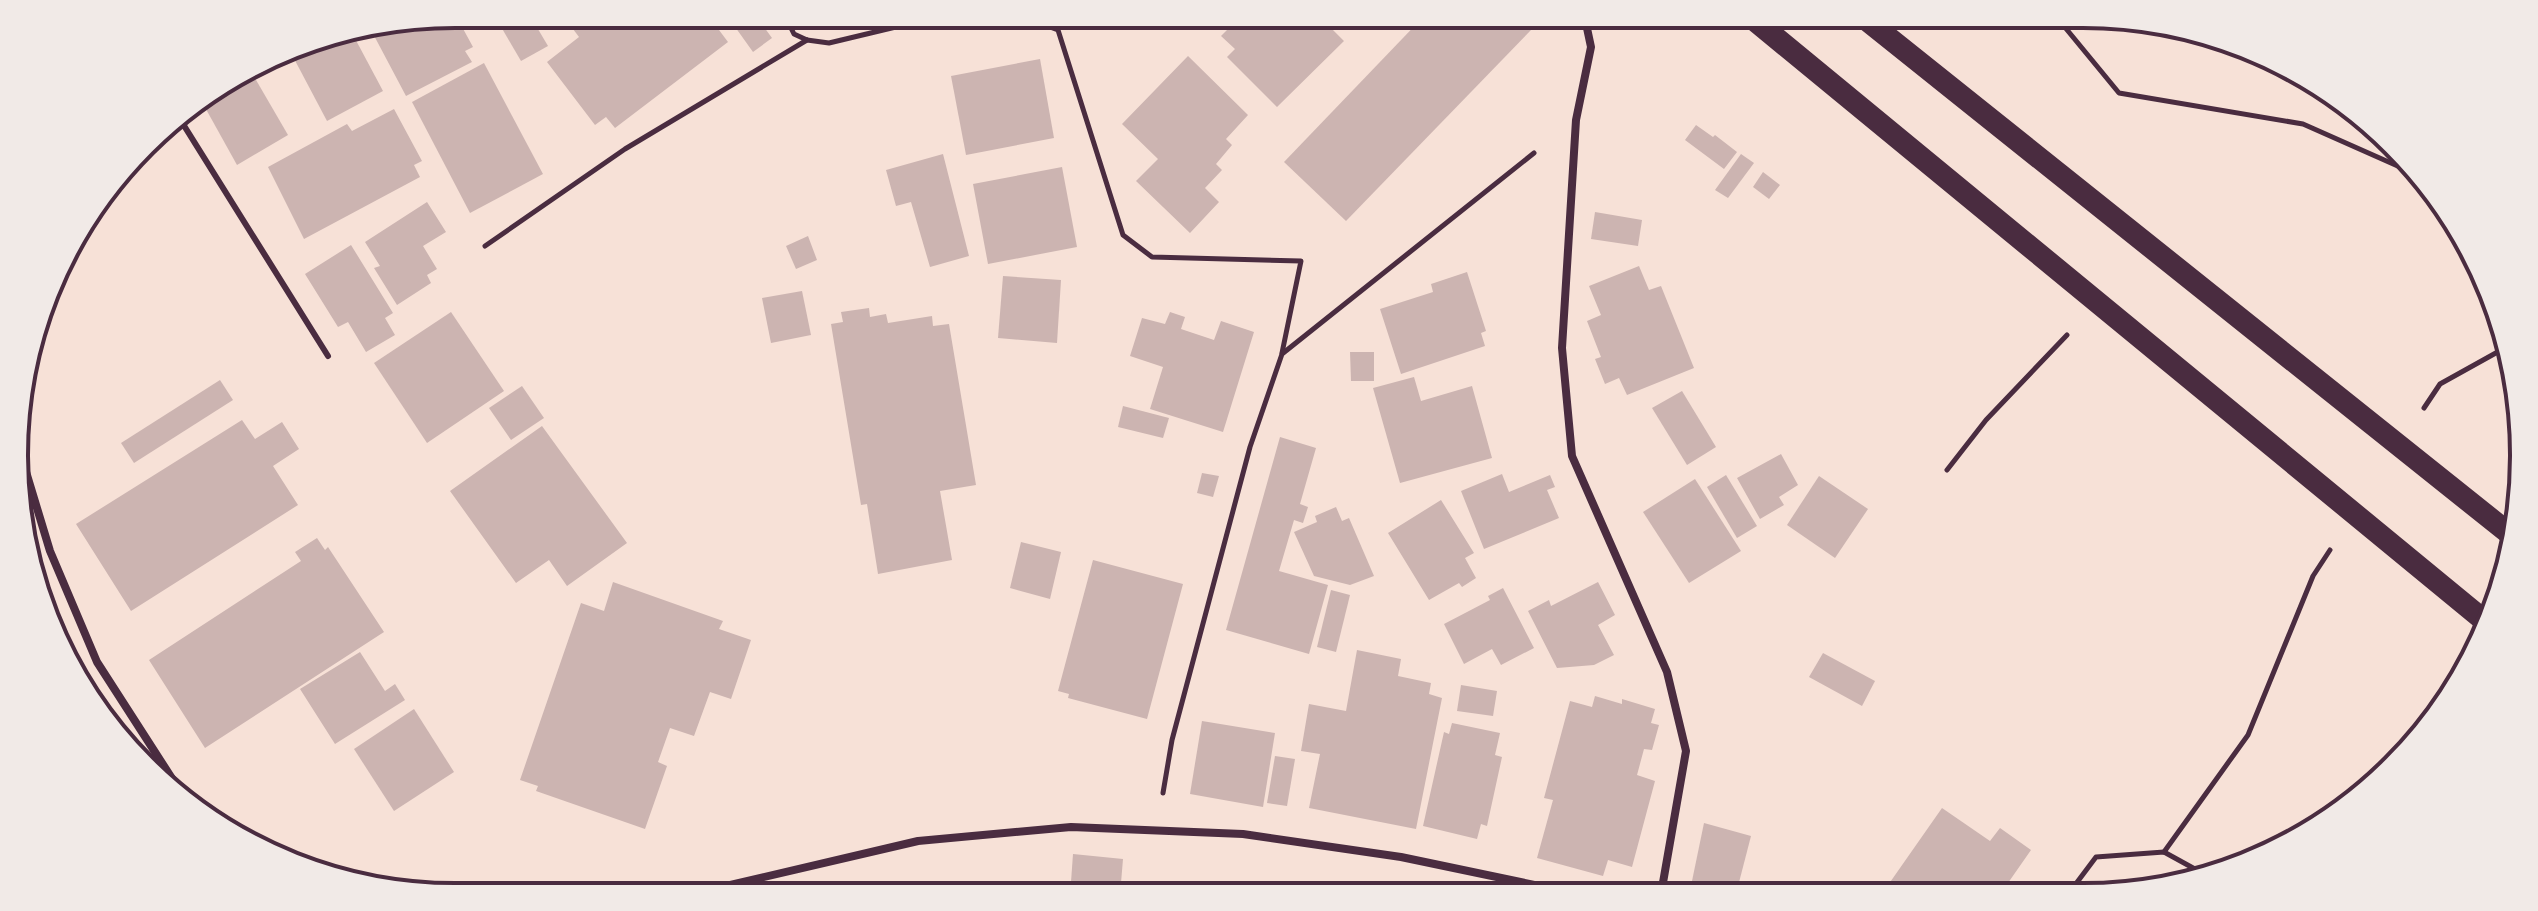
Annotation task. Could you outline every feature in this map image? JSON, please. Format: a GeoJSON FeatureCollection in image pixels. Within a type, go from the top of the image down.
{"type":"FeatureCollection","features":[{"type":"Feature","properties":{"kind":"highway"},"geometry":{"type":"LineString","coordinates":[[1764,28],[2478,616]]}},
{"type":"Feature","properties":{"kind":"highway"},"geometry":{"type":"LineString","coordinates":[[1876,28],[2503,529]]}},
{"type":"Feature","properties":{"kind":"street"},"geometry":{"type":"LineString","coordinates":[[1587,28],[1591,47],[1576,120],[1562,348],[1572,456],[1667,672],[1686,751],[1663,883]]}},
{"type":"Feature","properties":{"kind":"street"},"geometry":{"type":"LineString","coordinates":[[29,482],[50,551],[97,662],[167,771]]}},
{"type":"Feature","properties":{"kind":"street"},"geometry":{"type":"LineString","coordinates":[[739,883],[918,841],[1071,827],[1243,834],[1401,857],[1512,883]]}},
{"type":"Feature","properties":{"kind":"lane"},"geometry":{"type":"LineString","coordinates":[[184,125],[328,356]]}},
{"type":"Feature","properties":{"kind":"path"},"geometry":{"type":"LineString","coordinates":[[791,28],[794,34],[807,40],[829,43],[892,28]]}},
{"type":"Feature","properties":{"kind":"path"},"geometry":{"type":"LineString","coordinates":[[1053,28],[1058,30],[1123,235],[1152,257],[1301,261],[1282,354],[1250,447],[1172,740],[1157,829]]}},
{"type":"Feature","properties":{"kind":"path"},"geometry":{"type":"LineString","coordinates":[[2066,28],[2119,93],[2303,124],[2396,165]]}},
{"type":"Feature","properties":{"kind":"path"},"geometry":{"type":"LineString","coordinates":[[485,246],[625,149],[807,40]]}},
{"type":"Feature","properties":{"kind":"path"},"geometry":{"type":"LineString","coordinates":[[1282,354],[1576,120]]}},
{"type":"Feature","properties":{"kind":"path"},"geometry":{"type":"LineString","coordinates":[[1947,470],[2023,378],[2100,304]]}},
{"type":"Feature","properties":{"kind":"path"},"geometry":{"type":"LineString","coordinates":[[2423,409],[2440,384],[2497,352]]}},
{"type":"Feature","properties":{"kind":"path"},"geometry":{"type":"LineString","coordinates":[[2164,852],[2248,735],[2313,576],[2339,537]]}},
{"type":"Feature","properties":{"kind":"path"},"geometry":{"type":"LineString","coordinates":[[2076,883],[2096,857],[2164,852],[2193,868]]}},
{"type":"Feature","properties":{"kind":"building"},"geometry":{"type":"Polygon","coordinates":[[[463,28],[473,47],[465,51],[472,62],[406,96],[374,36],[463,28]]]}},
{"type":"Feature","properties":{"kind":"building"},"geometry":{"type":"Polygon","coordinates":[[[502,28],[537,28],[548,46],[521,61],[502,28]]]}},
{"type":"Feature","properties":{"kind":"building"},"geometry":{"type":"Polygon","coordinates":[[[572,28],[718,28],[728,42],[615,128],[606,117],[595,125],[547,62],[579,37],[572,28]]]}},
{"type":"Feature","properties":{"kind":"building"},"geometry":{"type":"Polygon","coordinates":[[[736,28],[765,28],[772,38],[753,52],[736,28]]]}},
{"type":"Feature","properties":{"kind":"building"},"geometry":{"type":"Polygon","coordinates":[[[1229,28],[1333,28],[1344,41],[1277,107],[1227,57],[1235,49],[1221,36],[1229,28]]]}},
{"type":"Feature","properties":{"kind":"building"},"geometry":{"type":"Polygon","coordinates":[[[1413,28],[1532,29],[1346,221],[1284,162],[1413,28]]]}},
{"type":"Feature","properties":{"kind":"building"},"geometry":{"type":"Polygon","coordinates":[[[356,40],[383,91],[327,121],[295,60],[356,40]]]}},
{"type":"Feature","properties":{"kind":"building"},"geometry":{"type":"Polygon","coordinates":[[[1188,56],[1248,115],[1226,139],[1232,145],[1216,164],[1222,170],[1205,188],[1219,202],[1190,233],[1136,181],[1158,159],[1122,124],[1188,56]]]}},
{"type":"Feature","properties":{"kind":"building"},"geometry":{"type":"Polygon","coordinates":[[[1040,59],[1054,138],[966,155],[951,76],[1040,59]]]}},
{"type":"Feature","properties":{"kind":"building"},"geometry":{"type":"Polygon","coordinates":[[[484,63],[543,174],[470,213],[412,102],[484,63]]]}},
{"type":"Feature","properties":{"kind":"building"},"geometry":{"type":"Polygon","coordinates":[[[255,78],[288,135],[237,165],[206,109],[255,78]]]}},
{"type":"Feature","properties":{"kind":"building"},"geometry":{"type":"Polygon","coordinates":[[[394,109],[422,161],[414,165],[420,177],[304,239],[268,167],[347,124],[352,131],[394,109]]]}},
{"type":"Feature","properties":{"kind":"building"},"geometry":{"type":"Polygon","coordinates":[[[1696,125],[1737,152],[1724,169],[1685,140],[1696,125]]]}},
{"type":"Feature","properties":{"kind":"building"},"geometry":{"type":"Polygon","coordinates":[[[943,154],[969,256],[930,267],[911,202],[896,206],[886,170],[943,154]]]}},
{"type":"Feature","properties":{"kind":"building"},"geometry":{"type":"Polygon","coordinates":[[[1741,154],[1754,163],[1728,198],[1715,190],[1741,154]]]}},
{"type":"Feature","properties":{"kind":"building"},"geometry":{"type":"Polygon","coordinates":[[[1062,167],[1077,247],[988,264],[973,184],[1062,167]]]}},
{"type":"Feature","properties":{"kind":"building"},"geometry":{"type":"Polygon","coordinates":[[[1763,172],[1780,185],[1769,199],[1753,187],[1763,172]]]}},
{"type":"Feature","properties":{"kind":"building"},"geometry":{"type":"Polygon","coordinates":[[[427,202],[446,232],[423,246],[437,269],[427,275],[431,283],[397,305],[374,268],[380,266],[365,242],[427,202]]]}},
{"type":"Feature","properties":{"kind":"building"},"geometry":{"type":"Polygon","coordinates":[[[1595,212],[1642,220],[1638,246],[1591,239],[1595,212]]]}},
{"type":"Feature","properties":{"kind":"building"},"geometry":{"type":"Polygon","coordinates":[[[808,236],[817,260],[796,269],[786,246],[808,236]]]}},
{"type":"Feature","properties":{"kind":"building"},"geometry":{"type":"Polygon","coordinates":[[[351,245],[393,313],[385,318],[395,335],[366,352],[348,322],[338,327],[305,274],[351,245]]]}},
{"type":"Feature","properties":{"kind":"building"},"geometry":{"type":"Polygon","coordinates":[[[1639,266],[1649,290],[1661,286],[1694,368],[1627,395],[1619,378],[1605,384],[1595,359],[1601,357],[1587,321],[1601,315],[1589,286],[1639,266]]]}},
{"type":"Feature","properties":{"kind":"building"},"geometry":{"type":"Polygon","coordinates":[[[1467,272],[1486,331],[1481,333],[1485,346],[1401,374],[1380,309],[1433,292],[1431,284],[1467,272]]]}},
{"type":"Feature","properties":{"kind":"building"},"geometry":{"type":"Polygon","coordinates":[[[1003,276],[1061,280],[1057,343],[998,338],[1003,276]]]}},
{"type":"Feature","properties":{"kind":"building"},"geometry":{"type":"Polygon","coordinates":[[[802,291],[811,335],[771,343],[762,298],[802,291]]]}},
{"type":"Feature","properties":{"kind":"building"},"geometry":{"type":"Polygon","coordinates":[[[869,308],[870,317],[886,314],[888,323],[932,316],[933,326],[949,324],[976,485],[940,491],[952,560],[878,574],[867,504],[861,505],[831,324],[843,322],[841,312],[869,308]]]}},
{"type":"Feature","properties":{"kind":"building"},"geometry":{"type":"Polygon","coordinates":[[[451,312],[504,391],[427,443],[374,363],[451,312]]]}},
{"type":"Feature","properties":{"kind":"building"},"geometry":{"type":"Polygon","coordinates":[[[1170,312],[1185,317],[1181,329],[1214,340],[1221,321],[1254,332],[1223,432],[1150,409],[1163,367],[1130,356],[1142,318],[1165,324],[1170,312]]]}},
{"type":"Feature","properties":{"kind":"building"},"geometry":{"type":"Polygon","coordinates":[[[1350,352],[1374,352],[1374,381],[1351,381],[1350,352]]]}},
{"type":"Feature","properties":{"kind":"building"},"geometry":{"type":"Polygon","coordinates":[[[1414,377],[1421,401],[1472,386],[1492,458],[1400,483],[1373,388],[1414,377]]]}},
{"type":"Feature","properties":{"kind":"building"},"geometry":{"type":"Polygon","coordinates":[[[220,380],[233,400],[134,463],[121,443],[220,380]]]}},
{"type":"Feature","properties":{"kind":"building"},"geometry":{"type":"Polygon","coordinates":[[[522,386],[544,418],[511,440],[489,408],[522,386]]]}},
{"type":"Feature","properties":{"kind":"building"},"geometry":{"type":"Polygon","coordinates":[[[1682,391],[1716,447],[1687,465],[1652,408],[1682,391]]]}},
{"type":"Feature","properties":{"kind":"building"},"geometry":{"type":"Polygon","coordinates":[[[1123,406],[1169,418],[1163,438],[1118,427],[1123,406]]]}},
{"type":"Feature","properties":{"kind":"building"},"geometry":{"type":"Polygon","coordinates":[[[242,420],[255,439],[282,422],[299,449],[273,466],[298,505],[131,611],[76,524],[242,420]]]}},
{"type":"Feature","properties":{"kind":"building"},"geometry":{"type":"Polygon","coordinates":[[[542,426],[627,543],[567,586],[549,560],[516,583],[450,491],[542,426]]]}},
{"type":"Feature","properties":{"kind":"building"},"geometry":{"type":"Polygon","coordinates":[[[1280,437],[1316,448],[1300,504],[1308,507],[1303,523],[1294,520],[1279,571],[1328,585],[1309,654],[1226,630],[1280,437]]]}},
{"type":"Feature","properties":{"kind":"building"},"geometry":{"type":"Polygon","coordinates":[[[1781,454],[1798,485],[1779,497],[1784,505],[1760,519],[1737,478],[1781,454]]]}},
{"type":"Feature","properties":{"kind":"building"},"geometry":{"type":"Polygon","coordinates":[[[1202,473],[1219,476],[1213,497],[1197,493],[1202,473]]]}},
{"type":"Feature","properties":{"kind":"building"},"geometry":{"type":"Polygon","coordinates":[[[1502,474],[1509,492],[1550,475],[1555,487],[1547,490],[1559,518],[1484,549],[1461,491],[1502,474]]]}},
{"type":"Feature","properties":{"kind":"building"},"geometry":{"type":"Polygon","coordinates":[[[1726,475],[1757,526],[1737,538],[1707,487],[1726,475]]]}},
{"type":"Feature","properties":{"kind":"building"},"geometry":{"type":"Polygon","coordinates":[[[1819,476],[1868,509],[1835,558],[1787,525],[1819,476]]]}},
{"type":"Feature","properties":{"kind":"building"},"geometry":{"type":"Polygon","coordinates":[[[1695,479],[1741,551],[1689,583],[1643,512],[1695,479]]]}},
{"type":"Feature","properties":{"kind":"building"},"geometry":{"type":"Polygon","coordinates":[[[1441,500],[1474,553],[1465,558],[1476,578],[1462,587],[1459,583],[1429,600],[1388,533],[1441,500]]]}},
{"type":"Feature","properties":{"kind":"building"},"geometry":{"type":"Polygon","coordinates":[[[1336,507],[1342,521],[1349,518],[1374,576],[1350,585],[1314,576],[1294,532],[1317,522],[1315,516],[1336,507]]]}},
{"type":"Feature","properties":{"kind":"building"},"geometry":{"type":"Polygon","coordinates":[[[317,538],[325,550],[328,547],[384,632],[205,748],[149,660],[301,561],[295,552],[317,538]]]}},
{"type":"Feature","properties":{"kind":"building"},"geometry":{"type":"Polygon","coordinates":[[[1021,542],[1061,552],[1050,599],[1010,588],[1021,542]]]}},
{"type":"Feature","properties":{"kind":"building"},"geometry":{"type":"Polygon","coordinates":[[[1093,560],[1183,584],[1147,719],[1068,698],[1069,694],[1058,691],[1093,560]]]}},
{"type":"Feature","properties":{"kind":"building"},"geometry":{"type":"Polygon","coordinates":[[[613,582],[723,621],[719,629],[751,640],[731,699],[710,692],[694,736],[670,728],[658,762],[667,766],[645,829],[536,791],[538,786],[520,780],[581,603],[604,611],[613,582]]]}},
{"type":"Feature","properties":{"kind":"building"},"geometry":{"type":"Polygon","coordinates":[[[1598,582],[1615,615],[1598,625],[1614,655],[1594,665],[1557,668],[1528,611],[1549,600],[1551,606],[1598,582]]]}},
{"type":"Feature","properties":{"kind":"building"},"geometry":{"type":"Polygon","coordinates":[[[1503,588],[1534,648],[1501,665],[1492,649],[1464,664],[1444,624],[1490,600],[1488,596],[1503,588]]]}},
{"type":"Feature","properties":{"kind":"building"},"geometry":{"type":"Polygon","coordinates":[[[1331,590],[1350,595],[1336,652],[1317,647],[1331,590]]]}},
{"type":"Feature","properties":{"kind":"building"},"geometry":{"type":"Polygon","coordinates":[[[1357,650],[1401,659],[1398,676],[1431,683],[1429,694],[1442,698],[1416,829],[1309,808],[1320,754],[1301,751],[1309,704],[1346,711],[1357,650]]]}},
{"type":"Feature","properties":{"kind":"building"},"geometry":{"type":"Polygon","coordinates":[[[360,652],[385,691],[395,684],[405,700],[335,744],[300,689],[360,652]]]}},
{"type":"Feature","properties":{"kind":"building"},"geometry":{"type":"Polygon","coordinates":[[[1823,653],[1875,681],[1862,706],[1809,677],[1823,653]]]}},
{"type":"Feature","properties":{"kind":"building"},"geometry":{"type":"Polygon","coordinates":[[[1461,685],[1497,691],[1493,716],[1457,711],[1461,685]]]}},
{"type":"Feature","properties":{"kind":"building"},"geometry":{"type":"Polygon","coordinates":[[[1595,696],[1622,704],[1622,699],[1655,709],[1651,723],[1659,725],[1652,750],[1644,749],[1637,775],[1655,781],[1632,867],[1608,860],[1603,876],[1537,858],[1553,800],[1544,798],[1570,701],[1592,707],[1595,696]]]}},
{"type":"Feature","properties":{"kind":"building"},"geometry":{"type":"Polygon","coordinates":[[[414,709],[454,772],[394,811],[354,749],[414,709]]]}},
{"type":"Feature","properties":{"kind":"building"},"geometry":{"type":"Polygon","coordinates":[[[1202,721],[1275,733],[1263,807],[1190,794],[1202,721]]]}},
{"type":"Feature","properties":{"kind":"building"},"geometry":{"type":"Polygon","coordinates":[[[1452,723],[1500,733],[1495,755],[1502,757],[1487,826],[1481,824],[1477,839],[1423,826],[1444,732],[1449,734],[1452,723]]]}},
{"type":"Feature","properties":{"kind":"building"},"geometry":{"type":"Polygon","coordinates":[[[1275,756],[1295,759],[1287,806],[1267,803],[1275,756]]]}},
{"type":"Feature","properties":{"kind":"building"},"geometry":{"type":"Polygon","coordinates":[[[1942,808],[1990,841],[2000,828],[2031,850],[2008,883],[1890,883],[1942,808]]]}},
{"type":"Feature","properties":{"kind":"building"},"geometry":{"type":"Polygon","coordinates":[[[1704,823],[1751,836],[1739,883],[1692,881],[1704,823]]]}},
{"type":"Feature","properties":{"kind":"building"},"geometry":{"type":"Polygon","coordinates":[[[1073,854],[1123,859],[1121,883],[1071,883],[1073,854]]]}}]}
